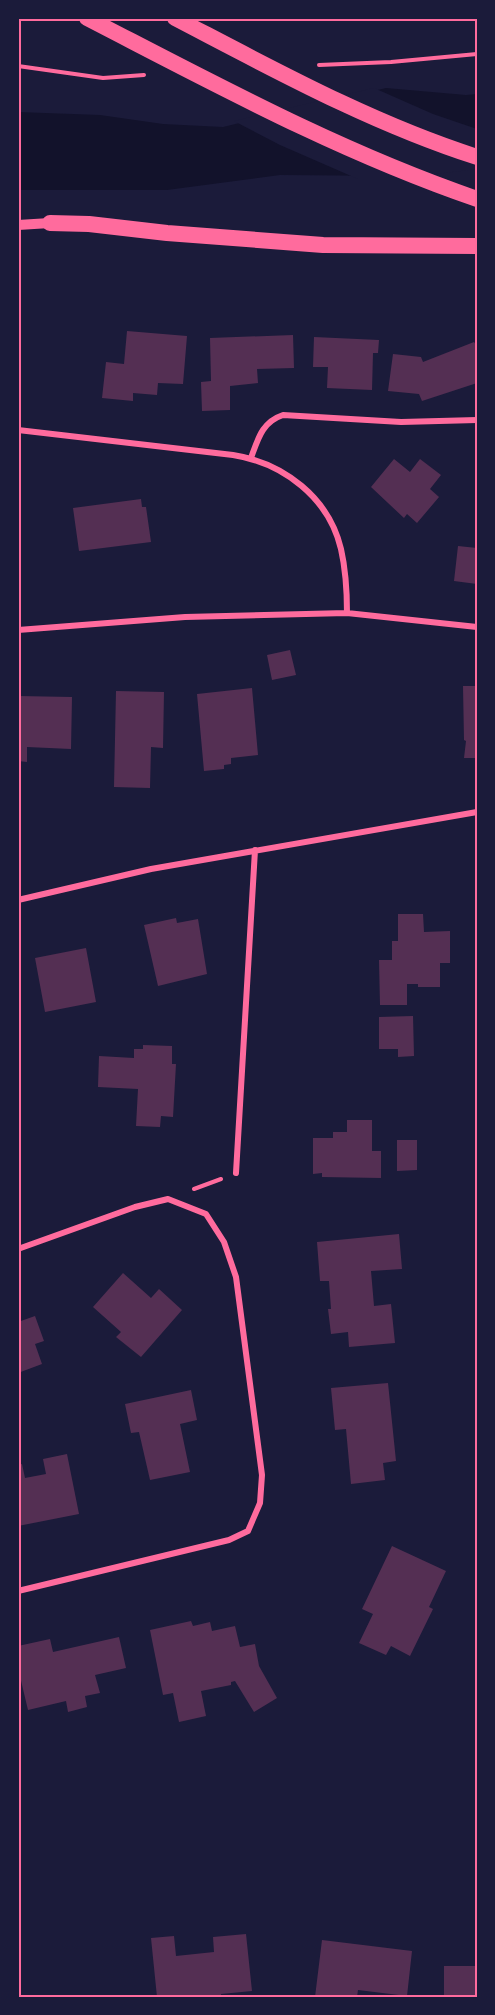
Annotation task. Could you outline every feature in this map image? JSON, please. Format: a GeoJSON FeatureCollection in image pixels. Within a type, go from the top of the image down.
{"type":"FeatureCollection","features":[{"type":"Feature","properties":{"kind":"highway"},"geometry":{"type":"LineString","coordinates":[[87,18],[322,137],[383,165],[477,199]]}},
{"type":"Feature","properties":{"kind":"highway"},"geometry":{"type":"LineString","coordinates":[[175,18],[318,92],[421,137],[477,157]]}},
{"type":"Feature","properties":{"kind":"highway"},"geometry":{"type":"LineString","coordinates":[[50,223],[89,224],[167,234],[323,245],[477,246]]}},
{"type":"Feature","properties":{"kind":"street"},"geometry":{"type":"LineString","coordinates":[[18,225],[50,223]]}},
{"type":"Feature","properties":{"kind":"street"},"geometry":{"type":"LineString","coordinates":[[251,458],[261,431],[267,423],[283,415],[400,422],[477,420]]}},
{"type":"Feature","properties":{"kind":"street"},"geometry":{"type":"LineString","coordinates":[[18,430],[251,458],[276,468],[306,489],[327,515],[340,547],[346,581],[348,613]]}},
{"type":"Feature","properties":{"kind":"street"},"geometry":{"type":"LineString","coordinates":[[18,630],[185,617],[348,613],[477,627]]}},
{"type":"Feature","properties":{"kind":"street"},"geometry":{"type":"LineString","coordinates":[[18,900],[151,869],[477,812]]}},
{"type":"Feature","properties":{"kind":"street"},"geometry":{"type":"LineString","coordinates":[[236,1173],[255,850]]}},
{"type":"Feature","properties":{"kind":"street"},"geometry":{"type":"LineString","coordinates":[[18,1249],[135,1207],[168,1199],[206,1214],[224,1242],[236,1277],[262,1475],[260,1503],[248,1531],[229,1540],[18,1591]]}},
{"type":"Feature","properties":{"kind":"path"},"geometry":{"type":"LineString","coordinates":[[168,1199],[236,1173]]}},
{"type":"Feature","properties":{"kind":"shaded area"},"geometry":{"type":"Polygon","coordinates":[[[386,88],[477,94],[477,166],[395,176],[280,175],[167,190],[18,190],[18,112],[100,115],[163,124],[223,127],[386,88]]]}},
{"type":"Feature","properties":{"kind":"pier"},"geometry":{"type":"Polygon","coordinates":[[[374,88],[433,114],[477,129],[477,169],[396,179],[358,179],[280,145],[234,121],[374,88]]]}},
{"type":"Feature","properties":{"kind":"building"},"geometry":{"type":"Polygon","coordinates":[[[127,331],[187,336],[183,384],[158,383],[157,395],[133,393],[133,401],[102,398],[106,362],[124,364],[127,331]]]}},
{"type":"Feature","properties":{"kind":"building"},"geometry":{"type":"Polygon","coordinates":[[[293,335],[294,368],[257,369],[258,383],[230,386],[230,410],[202,411],[201,382],[211,381],[210,338],[293,335]]]}},
{"type":"Feature","properties":{"kind":"building"},"geometry":{"type":"Polygon","coordinates":[[[314,337],[379,340],[378,353],[373,353],[372,390],[327,388],[328,367],[313,367],[314,337]]]}},
{"type":"Feature","properties":{"kind":"building"},"geometry":{"type":"Polygon","coordinates":[[[474,342],[477,346],[477,383],[422,401],[419,394],[388,391],[393,354],[421,357],[423,362],[474,342]]]}},
{"type":"Feature","properties":{"kind":"building"},"geometry":{"type":"Polygon","coordinates":[[[394,459],[410,472],[420,459],[441,475],[430,489],[439,497],[417,523],[407,514],[404,518],[371,487],[394,459]]]}},
{"type":"Feature","properties":{"kind":"building"},"geometry":{"type":"Polygon","coordinates":[[[141,499],[142,507],[146,507],[151,542],[79,551],[73,508],[141,499]]]}},
{"type":"Feature","properties":{"kind":"building"},"geometry":{"type":"Polygon","coordinates":[[[458,546],[477,548],[477,584],[454,581],[458,546]]]}},
{"type":"Feature","properties":{"kind":"building"},"geometry":{"type":"Polygon","coordinates":[[[290,650],[296,675],[272,680],[267,655],[290,650]]]}},
{"type":"Feature","properties":{"kind":"building"},"geometry":{"type":"Polygon","coordinates":[[[463,686],[477,686],[477,758],[464,758],[466,741],[464,740],[463,686]]]}},
{"type":"Feature","properties":{"kind":"building"},"geometry":{"type":"Polygon","coordinates":[[[252,688],[258,755],[231,758],[231,764],[224,765],[224,769],[204,771],[197,694],[252,688]]]}},
{"type":"Feature","properties":{"kind":"building"},"geometry":{"type":"Polygon","coordinates":[[[116,691],[164,692],[163,748],[151,747],[150,788],[114,787],[116,691]]]}},
{"type":"Feature","properties":{"kind":"building"},"geometry":{"type":"Polygon","coordinates":[[[18,696],[72,697],[71,749],[27,747],[27,762],[18,761],[18,696]]]}},
{"type":"Feature","properties":{"kind":"building"},"geometry":{"type":"Polygon","coordinates":[[[398,914],[423,914],[424,932],[450,931],[450,963],[440,963],[440,987],[418,987],[418,984],[407,984],[407,1005],[380,1005],[379,960],[392,960],[392,941],[398,941],[398,914]]]}},
{"type":"Feature","properties":{"kind":"building"},"geometry":{"type":"Polygon","coordinates":[[[176,918],[177,923],[198,919],[207,974],[158,986],[144,925],[176,918]]]}},
{"type":"Feature","properties":{"kind":"building"},"geometry":{"type":"Polygon","coordinates":[[[86,948],[96,1002],[45,1012],[35,958],[86,948]]]}},
{"type":"Feature","properties":{"kind":"building"},"geometry":{"type":"Polygon","coordinates":[[[413,1016],[414,1056],[398,1057],[398,1049],[379,1049],[379,1017],[413,1016]]]}},
{"type":"Feature","properties":{"kind":"building"},"geometry":{"type":"Polygon","coordinates":[[[143,1045],[172,1046],[172,1064],[176,1064],[173,1117],[161,1116],[160,1127],[136,1126],[138,1089],[98,1087],[99,1056],[134,1058],[134,1049],[143,1049],[143,1045]]]}},
{"type":"Feature","properties":{"kind":"building"},"geometry":{"type":"Polygon","coordinates":[[[347,1120],[372,1120],[372,1151],[381,1151],[381,1178],[322,1177],[322,1173],[313,1174],[313,1138],[333,1138],[333,1132],[347,1132],[347,1120]]]}},
{"type":"Feature","properties":{"kind":"building"},"geometry":{"type":"Polygon","coordinates":[[[397,1140],[417,1140],[417,1170],[397,1171],[397,1140]]]}},
{"type":"Feature","properties":{"kind":"building"},"geometry":{"type":"Polygon","coordinates":[[[399,1234],[402,1269],[371,1271],[374,1306],[391,1304],[395,1343],[349,1347],[348,1332],[331,1334],[328,1309],[331,1309],[329,1281],[320,1281],[317,1242],[399,1234]]]}},
{"type":"Feature","properties":{"kind":"building"},"geometry":{"type":"Polygon","coordinates":[[[123,1273],[151,1298],[159,1289],[182,1310],[141,1357],[116,1337],[121,1332],[93,1307],[123,1273]]]}},
{"type":"Feature","properties":{"kind":"building"},"geometry":{"type":"Polygon","coordinates":[[[35,1316],[44,1341],[35,1344],[42,1364],[18,1373],[18,1322],[35,1316]]]}},
{"type":"Feature","properties":{"kind":"building"},"geometry":{"type":"Polygon","coordinates":[[[388,1383],[396,1461],[383,1463],[385,1480],[351,1484],[346,1429],[335,1430],[331,1388],[388,1383]]]}},
{"type":"Feature","properties":{"kind":"building"},"geometry":{"type":"Polygon","coordinates":[[[191,1390],[197,1420],[180,1424],[190,1472],[150,1480],[139,1432],[131,1433],[125,1404],[191,1390]]]}},
{"type":"Feature","properties":{"kind":"building"},"geometry":{"type":"Polygon","coordinates":[[[67,1454],[79,1514],[18,1526],[18,1465],[22,1464],[25,1478],[46,1474],[43,1459],[67,1454]]]}},
{"type":"Feature","properties":{"kind":"building"},"geometry":{"type":"Polygon","coordinates":[[[392,1546],[446,1571],[429,1607],[433,1609],[410,1656],[391,1646],[386,1655],[359,1643],[373,1614],[362,1609],[392,1546]]]}},
{"type":"Feature","properties":{"kind":"building"},"geometry":{"type":"Polygon","coordinates":[[[191,1621],[193,1626],[210,1622],[212,1631],[235,1626],[240,1647],[255,1644],[259,1666],[277,1698],[254,1712],[235,1681],[231,1682],[231,1685],[201,1691],[206,1716],[179,1722],[173,1693],[163,1695],[150,1630],[191,1621]]]}},
{"type":"Feature","properties":{"kind":"building"},"geometry":{"type":"Polygon","coordinates":[[[119,1637],[126,1668],[95,1675],[100,1693],[85,1696],[87,1707],[68,1712],[66,1701],[28,1710],[18,1668],[18,1646],[50,1639],[53,1652],[119,1637]]]}},
{"type":"Feature","properties":{"kind":"building"},"geometry":{"type":"Polygon","coordinates":[[[246,1934],[252,1991],[221,1994],[221,1997],[157,1997],[151,1938],[174,1936],[176,1956],[214,1952],[213,1937],[246,1934]]]}},
{"type":"Feature","properties":{"kind":"building"},"geometry":{"type":"Polygon","coordinates":[[[322,1940],[412,1951],[407,1996],[358,1990],[357,1997],[315,1997],[322,1940]]]}},
{"type":"Feature","properties":{"kind":"building"},"geometry":{"type":"Polygon","coordinates":[[[444,1966],[477,1966],[477,1997],[444,1997],[444,1966]]]}}]}
